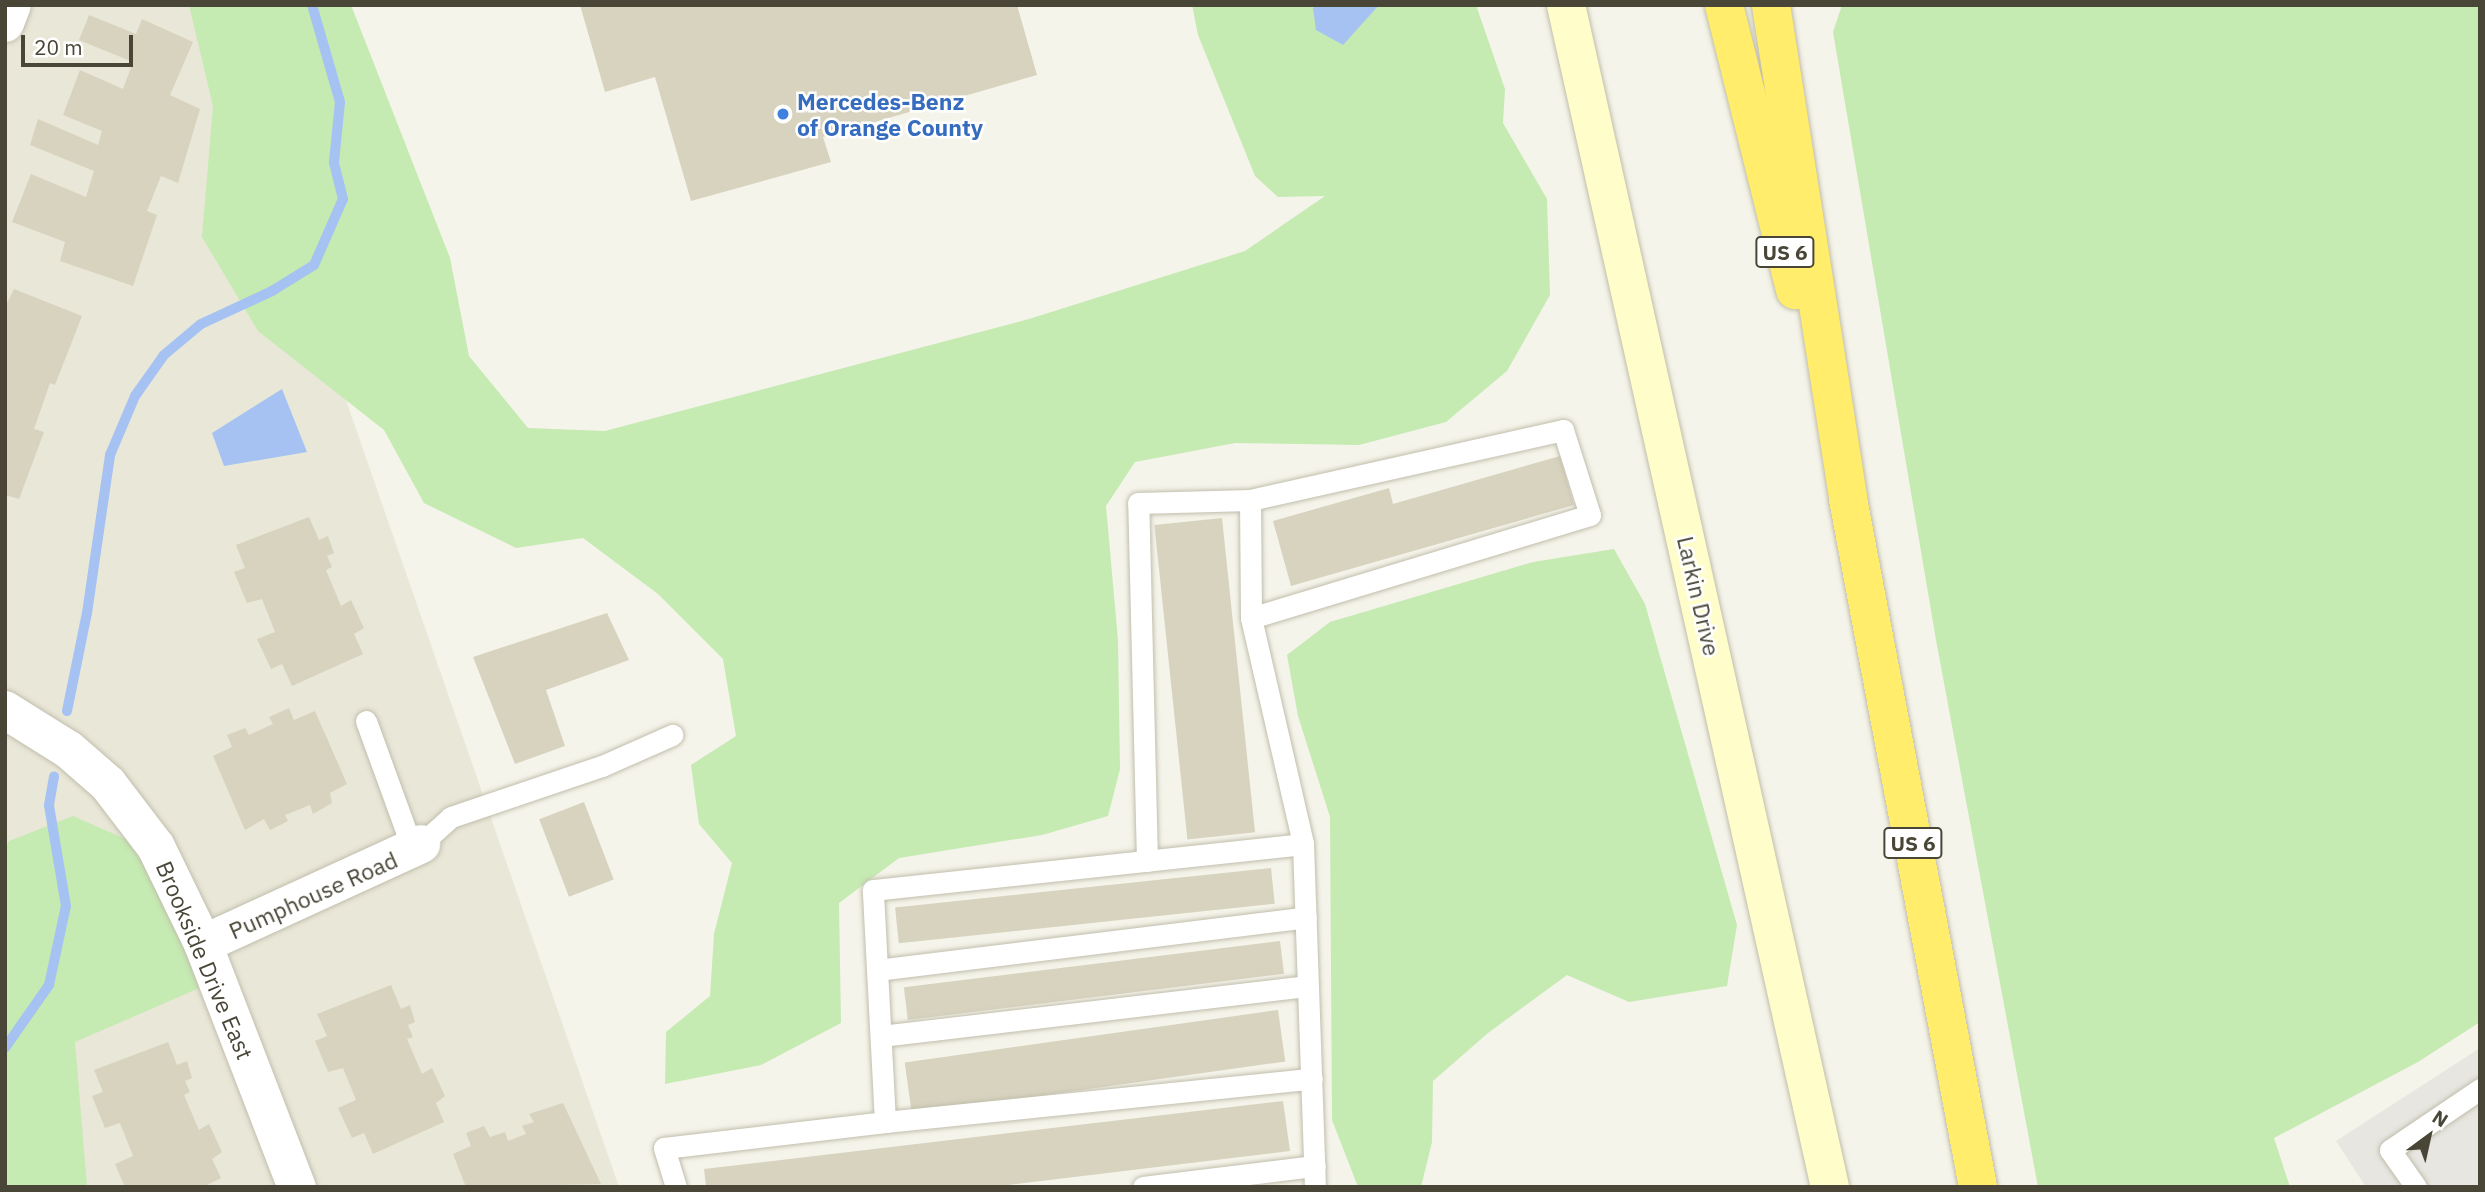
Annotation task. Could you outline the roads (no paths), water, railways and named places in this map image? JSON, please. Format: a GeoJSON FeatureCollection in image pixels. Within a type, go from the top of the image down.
{"type":"FeatureCollection","features":[{"type":"Feature","properties":{"kind":"highway","name":"US 6"},"geometry":{"type":"LineString","coordinates":[[1724,5],[1848,499]]}},
{"type":"Feature","properties":{"kind":"highway","name":"US 6"},"geometry":{"type":"LineString","coordinates":[[1771,5],[1848,499],[1978,1187]]}},
{"type":"Feature","properties":{"kind":"street"},"geometry":{"type":"LineString","coordinates":[[5,23],[12,5]]}},
{"type":"Feature","properties":{"kind":"street","name":"Larkin Drive"},"geometry":{"type":"LineString","coordinates":[[1566,5],[1830,1187]]}},
{"type":"Feature","properties":{"kind":"street","name":"Brookside Drive East"},"geometry":{"type":"LineString","coordinates":[[5,710],[69,750],[108,784],[156,847],[203,944],[297,1187]]}},
{"type":"Feature","properties":{"kind":"street","name":"Pumphouse Road"},"geometry":{"type":"LineString","coordinates":[[203,944],[417,847]]}},
{"type":"Feature","properties":{"kind":"lane"},"geometry":{"type":"LineString","coordinates":[[1147,861],[1138,503],[1250,500],[1563,430],[1590,515],[1251,618]]}},
{"type":"Feature","properties":{"kind":"lane"},"geometry":{"type":"LineString","coordinates":[[1143,1187],[1315,1176],[1303,844],[1251,618],[1250,500]]}},
{"type":"Feature","properties":{"kind":"lane"},"geometry":{"type":"LineString","coordinates":[[366,722],[417,847],[451,817],[602,766],[672,735]]}},
{"type":"Feature","properties":{"kind":"lane"},"geometry":{"type":"LineString","coordinates":[[885,1122],[873,890],[1303,844]]}},
{"type":"Feature","properties":{"kind":"lane"},"geometry":{"type":"LineString","coordinates":[[877,970],[1306,917]]}},
{"type":"Feature","properties":{"kind":"lane"},"geometry":{"type":"LineString","coordinates":[[881,1036],[1308,986]]}},
{"type":"Feature","properties":{"kind":"lane"},"geometry":{"type":"LineString","coordinates":[[676,1187],[664,1148],[885,1122],[1312,1079]]}},
{"type":"Feature","properties":{"kind":"lane"},"geometry":{"type":"LineString","coordinates":[[2416,1187],[2390,1150],[2480,1089]]}},
{"type":"Feature","properties":{"kind":"water"},"geometry":{"type":"Polygon","coordinates":[[[1315,5],[1379,5],[1343,45],[1316,30],[1313,8],[1315,5]]]}},
{"type":"Feature","properties":{"kind":"water"},"geometry":{"type":"Polygon","coordinates":[[[282,389],[307,452],[224,466],[212,433],[282,389]]]}},
{"type":"Feature","properties":{"kind":"waterway"},"geometry":{"type":"LineString","coordinates":[[67,711],[87,613],[110,455],[135,396],[164,355],[201,324],[272,291],[314,265],[343,199],[334,162],[340,102],[312,5]]}},
{"type":"Feature","properties":{"kind":"waterway"},"geometry":{"type":"LineString","coordinates":[[5,1048],[49,985],[66,906],[49,805],[54,776]]}},
{"type":"Feature","properties":{"kind":"place","name":"Mercedes-Benz of Orange County"},"geometry":{"type":"Point","coordinates":[783,114]}}]}
